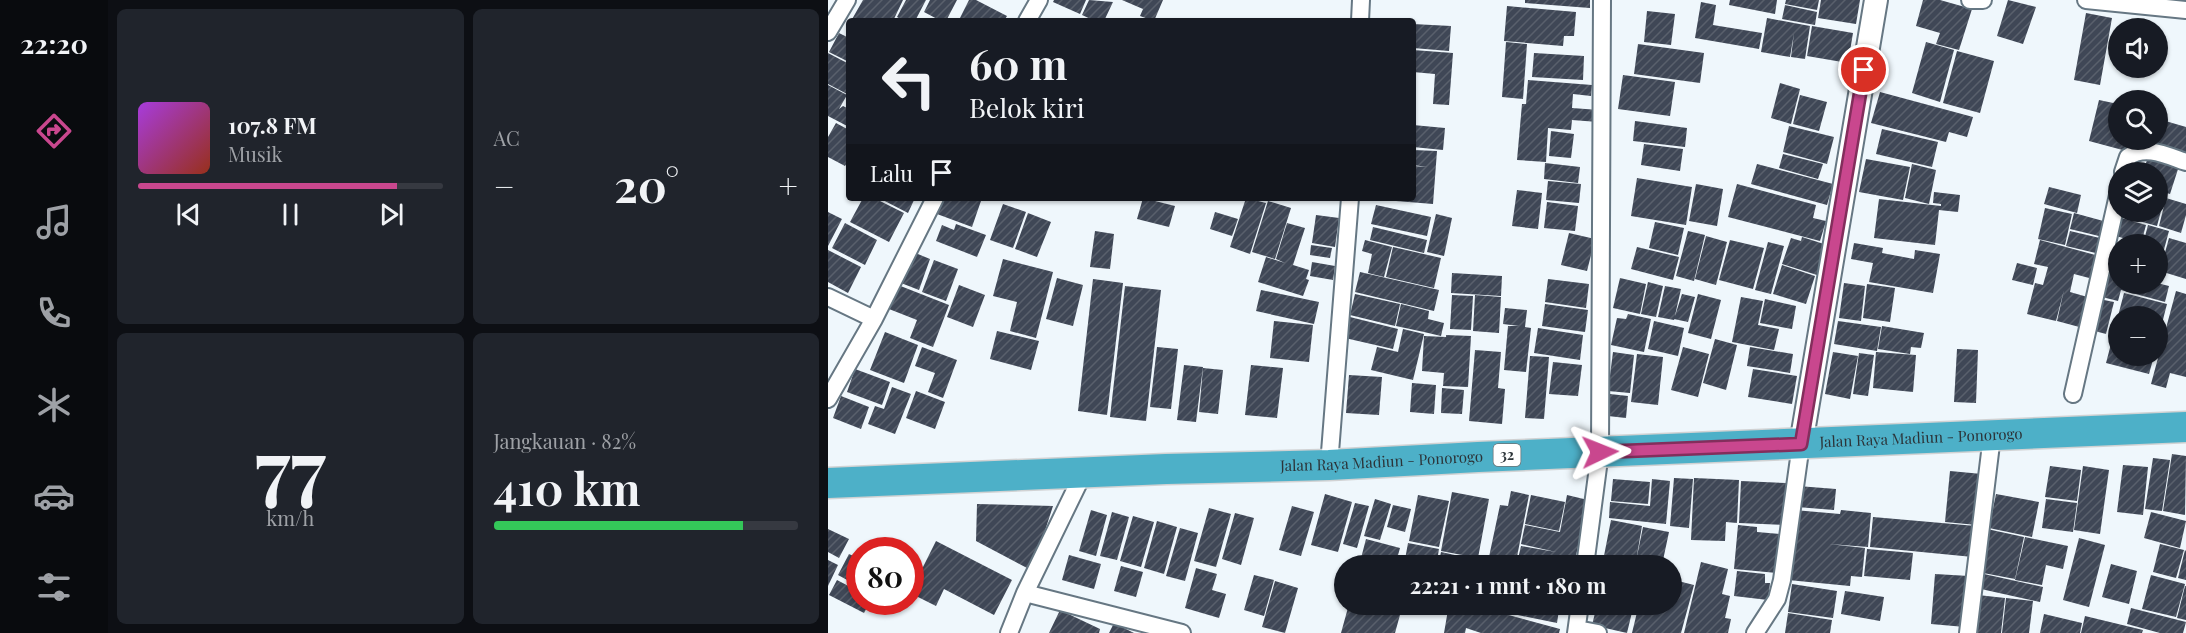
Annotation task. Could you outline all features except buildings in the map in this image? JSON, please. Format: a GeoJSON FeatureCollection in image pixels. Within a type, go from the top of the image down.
{"type":"FeatureCollection","features":[{"type":"Feature","properties":{"kind":"highway","name":"Jalan Raya Madiun - Ponorogo"},"geometry":{"type":"LineString","coordinates":[[828,483],[1167,469],[1329,465],[2186,427]]}},
{"type":"Feature","properties":{"kind":"street"},"geometry":{"type":"LineString","coordinates":[[828,32],[847,0]]}},
{"type":"Feature","properties":{"kind":"street"},"geometry":{"type":"LineString","coordinates":[[1029,18],[1039,0]]}},
{"type":"Feature","properties":{"kind":"street"},"geometry":{"type":"LineString","coordinates":[[1360,18],[1361,0]]}},
{"type":"Feature","properties":{"kind":"street"},"geometry":{"type":"LineString","coordinates":[[1586,555],[1600,452],[1602,0]]}},
{"type":"Feature","properties":{"kind":"street"},"geometry":{"type":"LineString","coordinates":[[1755,633],[1777,599],[1782,580],[1801,444],[1876,0]]}},
{"type":"Feature","properties":{"kind":"street"},"geometry":{"type":"LineString","coordinates":[[1970,0],[1983,0]]}},
{"type":"Feature","properties":{"kind":"street"},"geometry":{"type":"LineString","coordinates":[[2086,0],[2186,10]]}},
{"type":"Feature","properties":{"kind":"street"},"geometry":{"type":"LineString","coordinates":[[2126,162],[2128,157],[2136,152],[2154,151],[2186,162]]}},
{"type":"Feature","properties":{"kind":"street"},"geometry":{"type":"LineString","coordinates":[[828,399],[874,319],[933,201]]}},
{"type":"Feature","properties":{"kind":"street"},"geometry":{"type":"LineString","coordinates":[[1329,465],[1350,201]]}},
{"type":"Feature","properties":{"kind":"street"},"geometry":{"type":"LineString","coordinates":[[2073,394],[2112,222]]}},
{"type":"Feature","properties":{"kind":"street"},"geometry":{"type":"LineString","coordinates":[[828,297],[874,319]]}},
{"type":"Feature","properties":{"kind":"street"},"geometry":{"type":"LineString","coordinates":[[1968,633],[1992,436]]}},
{"type":"Feature","properties":{"kind":"street"},"geometry":{"type":"LineString","coordinates":[[1009,633],[1025,593],[1083,474]]}},
{"type":"Feature","properties":{"kind":"street"},"geometry":{"type":"LineString","coordinates":[[1025,593],[1182,633]]}},
{"type":"Feature","properties":{"kind":"street"},"geometry":{"type":"LineString","coordinates":[[1578,615],[1576,631],[1598,633]]}},
{"type":"Feature","properties":{"kind":"route"},"geometry":{"type":"LineString","coordinates":[[1600,452],[1801,444],[1864,70]]}}]}
